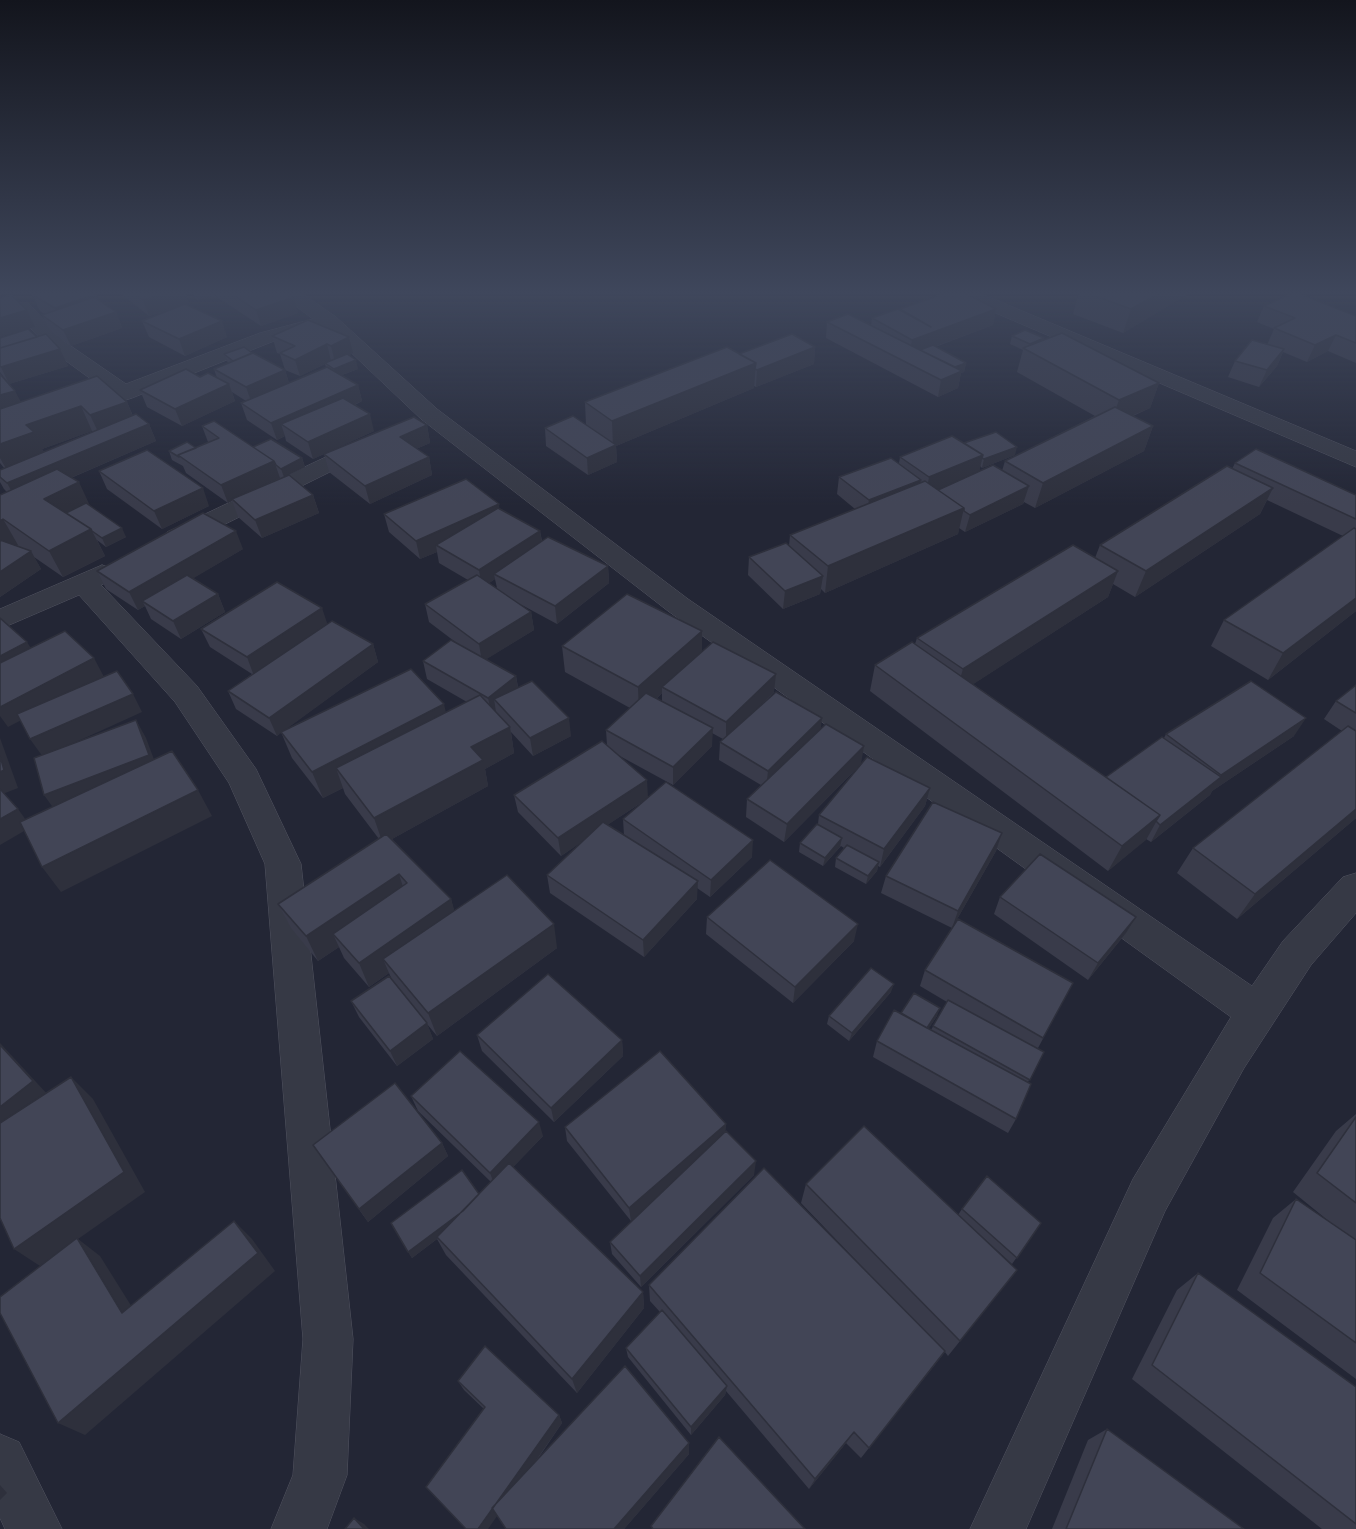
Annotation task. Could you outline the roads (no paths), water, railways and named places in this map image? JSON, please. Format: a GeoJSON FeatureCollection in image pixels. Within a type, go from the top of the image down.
{"type":"FeatureCollection","features":[{"type":"Feature","properties":{"kind":"street"},"geometry":{"type":"LineString","coordinates":[[82,363],[124,393]]}},
{"type":"Feature","properties":{"kind":"street"},"geometry":{"type":"LineString","coordinates":[[0,433],[124,393],[200,363]]}},
{"type":"Feature","properties":{"kind":"street"},"geometry":{"type":"LineString","coordinates":[[361,363],[408,424],[678,605],[1258,1013]]}},
{"type":"Feature","properties":{"kind":"street"},"geometry":{"type":"LineString","coordinates":[[1130,363],[1356,460]]}},
{"type":"Feature","properties":{"kind":"street"},"geometry":{"type":"LineString","coordinates":[[157,547],[408,424]]}},
{"type":"Feature","properties":{"kind":"street"},"geometry":{"type":"LineString","coordinates":[[0,620],[125,563]]}},
{"type":"Feature","properties":{"kind":"street"},"geometry":{"type":"LineString","coordinates":[[84,583],[186,694],[244,778],[283,864],[328,1339],[320,1475],[299,1529]]}},
{"type":"Feature","properties":{"kind":"street"},"geometry":{"type":"LineString","coordinates":[[998,1529],[1149,1195],[1229,1054],[1297,953],[1356,888]]}},
{"type":"Feature","properties":{"kind":"street"},"geometry":{"type":"LineString","coordinates":[[0,1461],[34,1529]]}}]}
